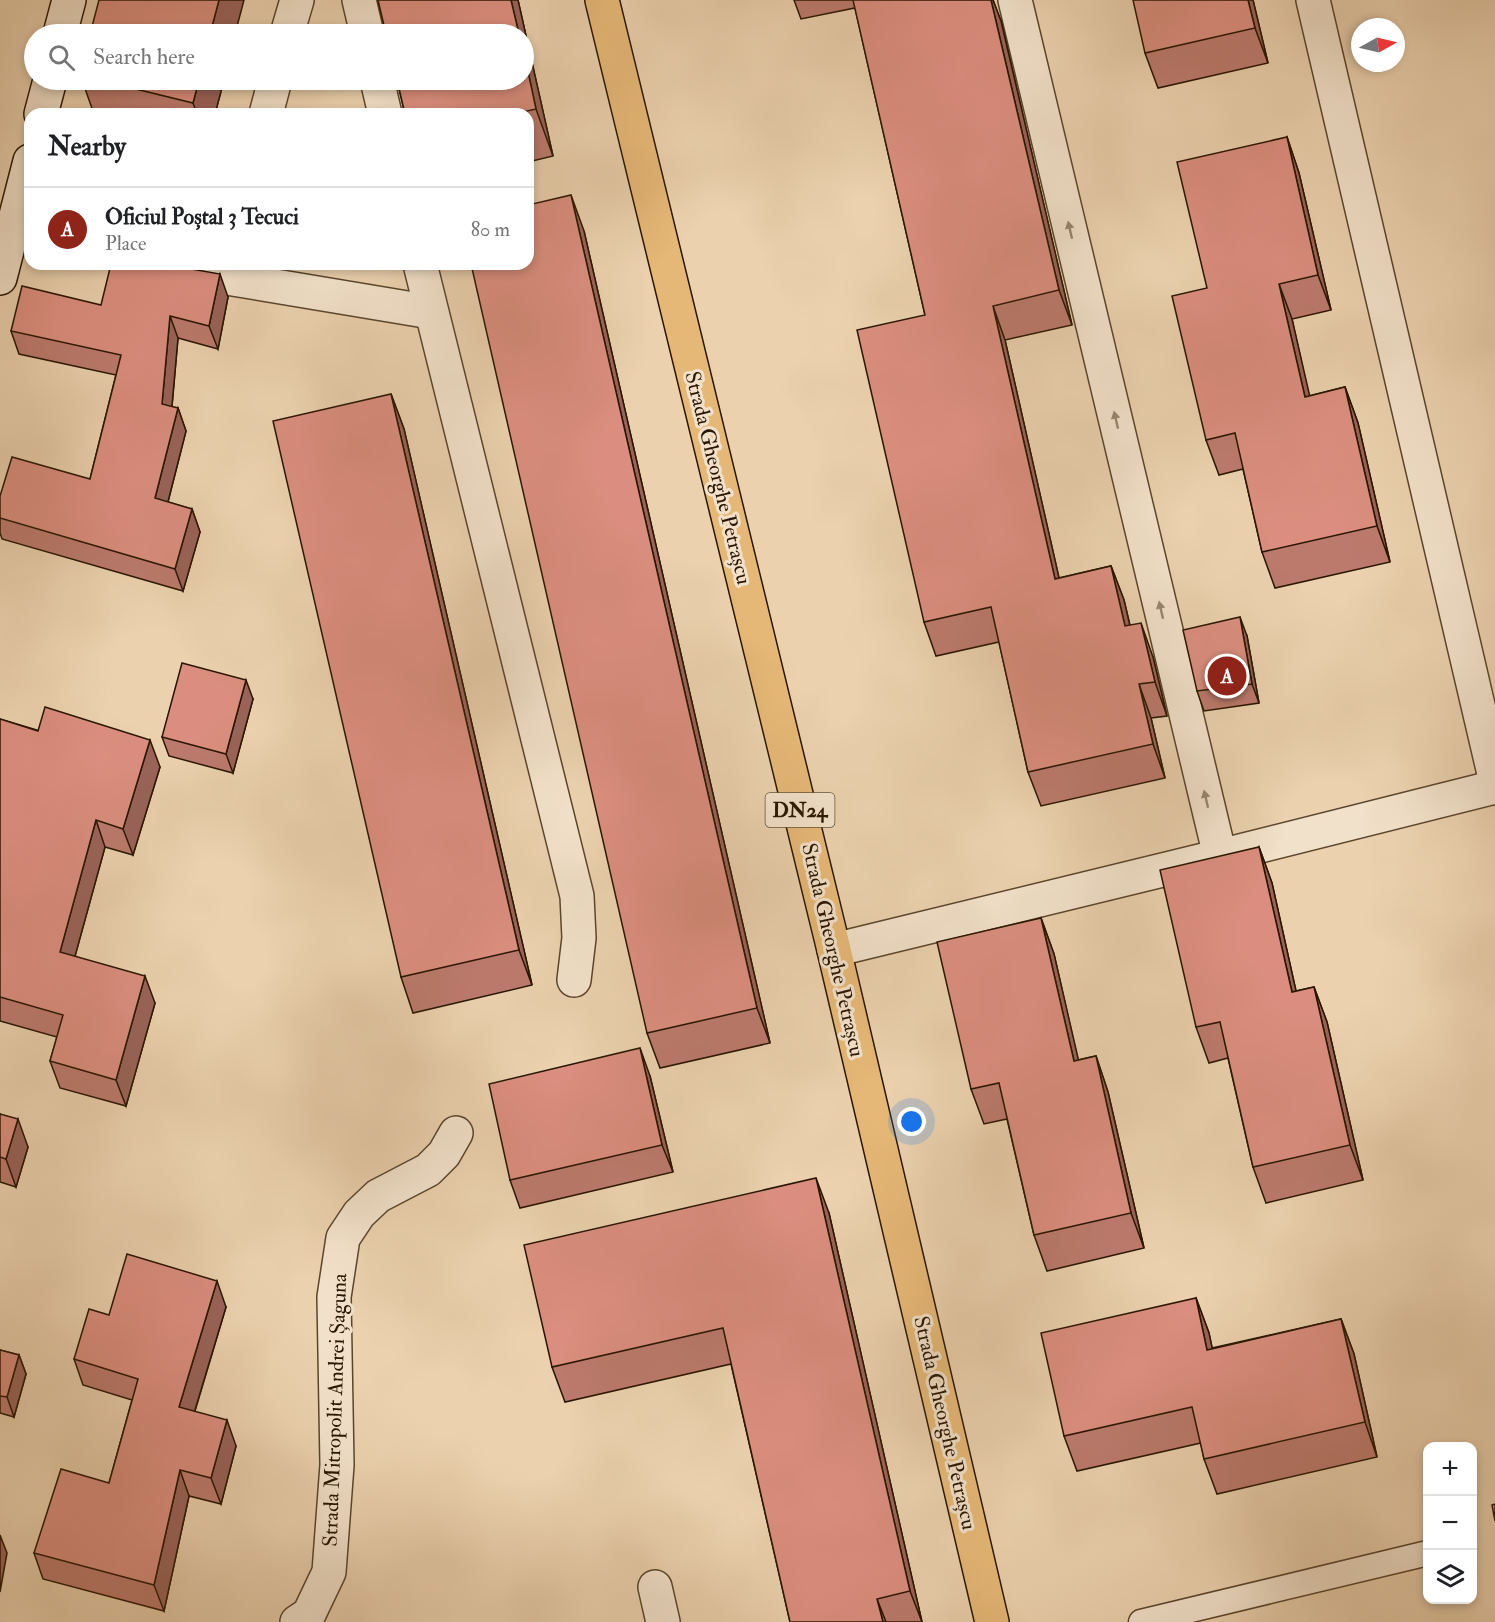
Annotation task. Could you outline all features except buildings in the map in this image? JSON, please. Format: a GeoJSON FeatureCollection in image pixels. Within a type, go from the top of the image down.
{"type":"FeatureCollection","features":[{"type":"Feature","properties":{"kind":"main road","name":"Strada Gheorghe Petrașcu"},"geometry":{"type":"LineString","coordinates":[[602,0],[834,950],[992,1622]]}},
{"type":"Feature","properties":{"kind":"street"},"geometry":{"type":"LineString","coordinates":[[63,24],[69,0]]}},
{"type":"Feature","properties":{"kind":"street"},"geometry":{"type":"LineString","coordinates":[[290,24],[297,0]]}},
{"type":"Feature","properties":{"kind":"street"},"geometry":{"type":"LineString","coordinates":[[359,0],[365,24]]}},
{"type":"Feature","properties":{"kind":"street"},"geometry":{"type":"LineString","coordinates":[[1015,0],[1220,856]]}},
{"type":"Feature","properties":{"kind":"street"},"geometry":{"type":"LineString","coordinates":[[1313,0],[1495,778]]}},
{"type":"Feature","properties":{"kind":"street"},"geometry":{"type":"LineString","coordinates":[[43,108],[47,90]]}},
{"type":"Feature","properties":{"kind":"street"},"geometry":{"type":"LineString","coordinates":[[268,108],[272,90]]}},
{"type":"Feature","properties":{"kind":"street"},"geometry":{"type":"LineString","coordinates":[[379,90],[384,108]]}},
{"type":"Feature","properties":{"kind":"street"},"geometry":{"type":"LineString","coordinates":[[0,278],[21,238],[24,212]]}},
{"type":"Feature","properties":{"kind":"street"},"geometry":{"type":"LineString","coordinates":[[421,270],[577,896],[579,938],[574,980]]}},
{"type":"Feature","properties":{"kind":"street"},"geometry":{"type":"LineString","coordinates":[[223,271],[431,312]]}},
{"type":"Feature","properties":{"kind":"street"},"geometry":{"type":"LineString","coordinates":[[834,950],[1495,787]]}},
{"type":"Feature","properties":{"kind":"street","name":"Strada Mitropolit Andrei Șaguna"},"geometry":{"type":"LineString","coordinates":[[297,1622],[309,1614],[329,1572],[337,1465],[334,1297],[343,1238],[359,1214],[378,1196],[428,1170],[444,1154],[456,1133]]}},
{"type":"Feature","properties":{"kind":"street"},"geometry":{"type":"LineString","coordinates":[[655,1587],[663,1622]]}},
{"type":"Feature","properties":{"kind":"lane"},"geometry":{"type":"LineString","coordinates":[[1141,1622],[1423,1554]]}},
{"type":"Feature","properties":{"kind":"place","name":"Oficiul Poștal 3 Tecuci"},"geometry":{"type":"Point","coordinates":[1227,676]}}]}
